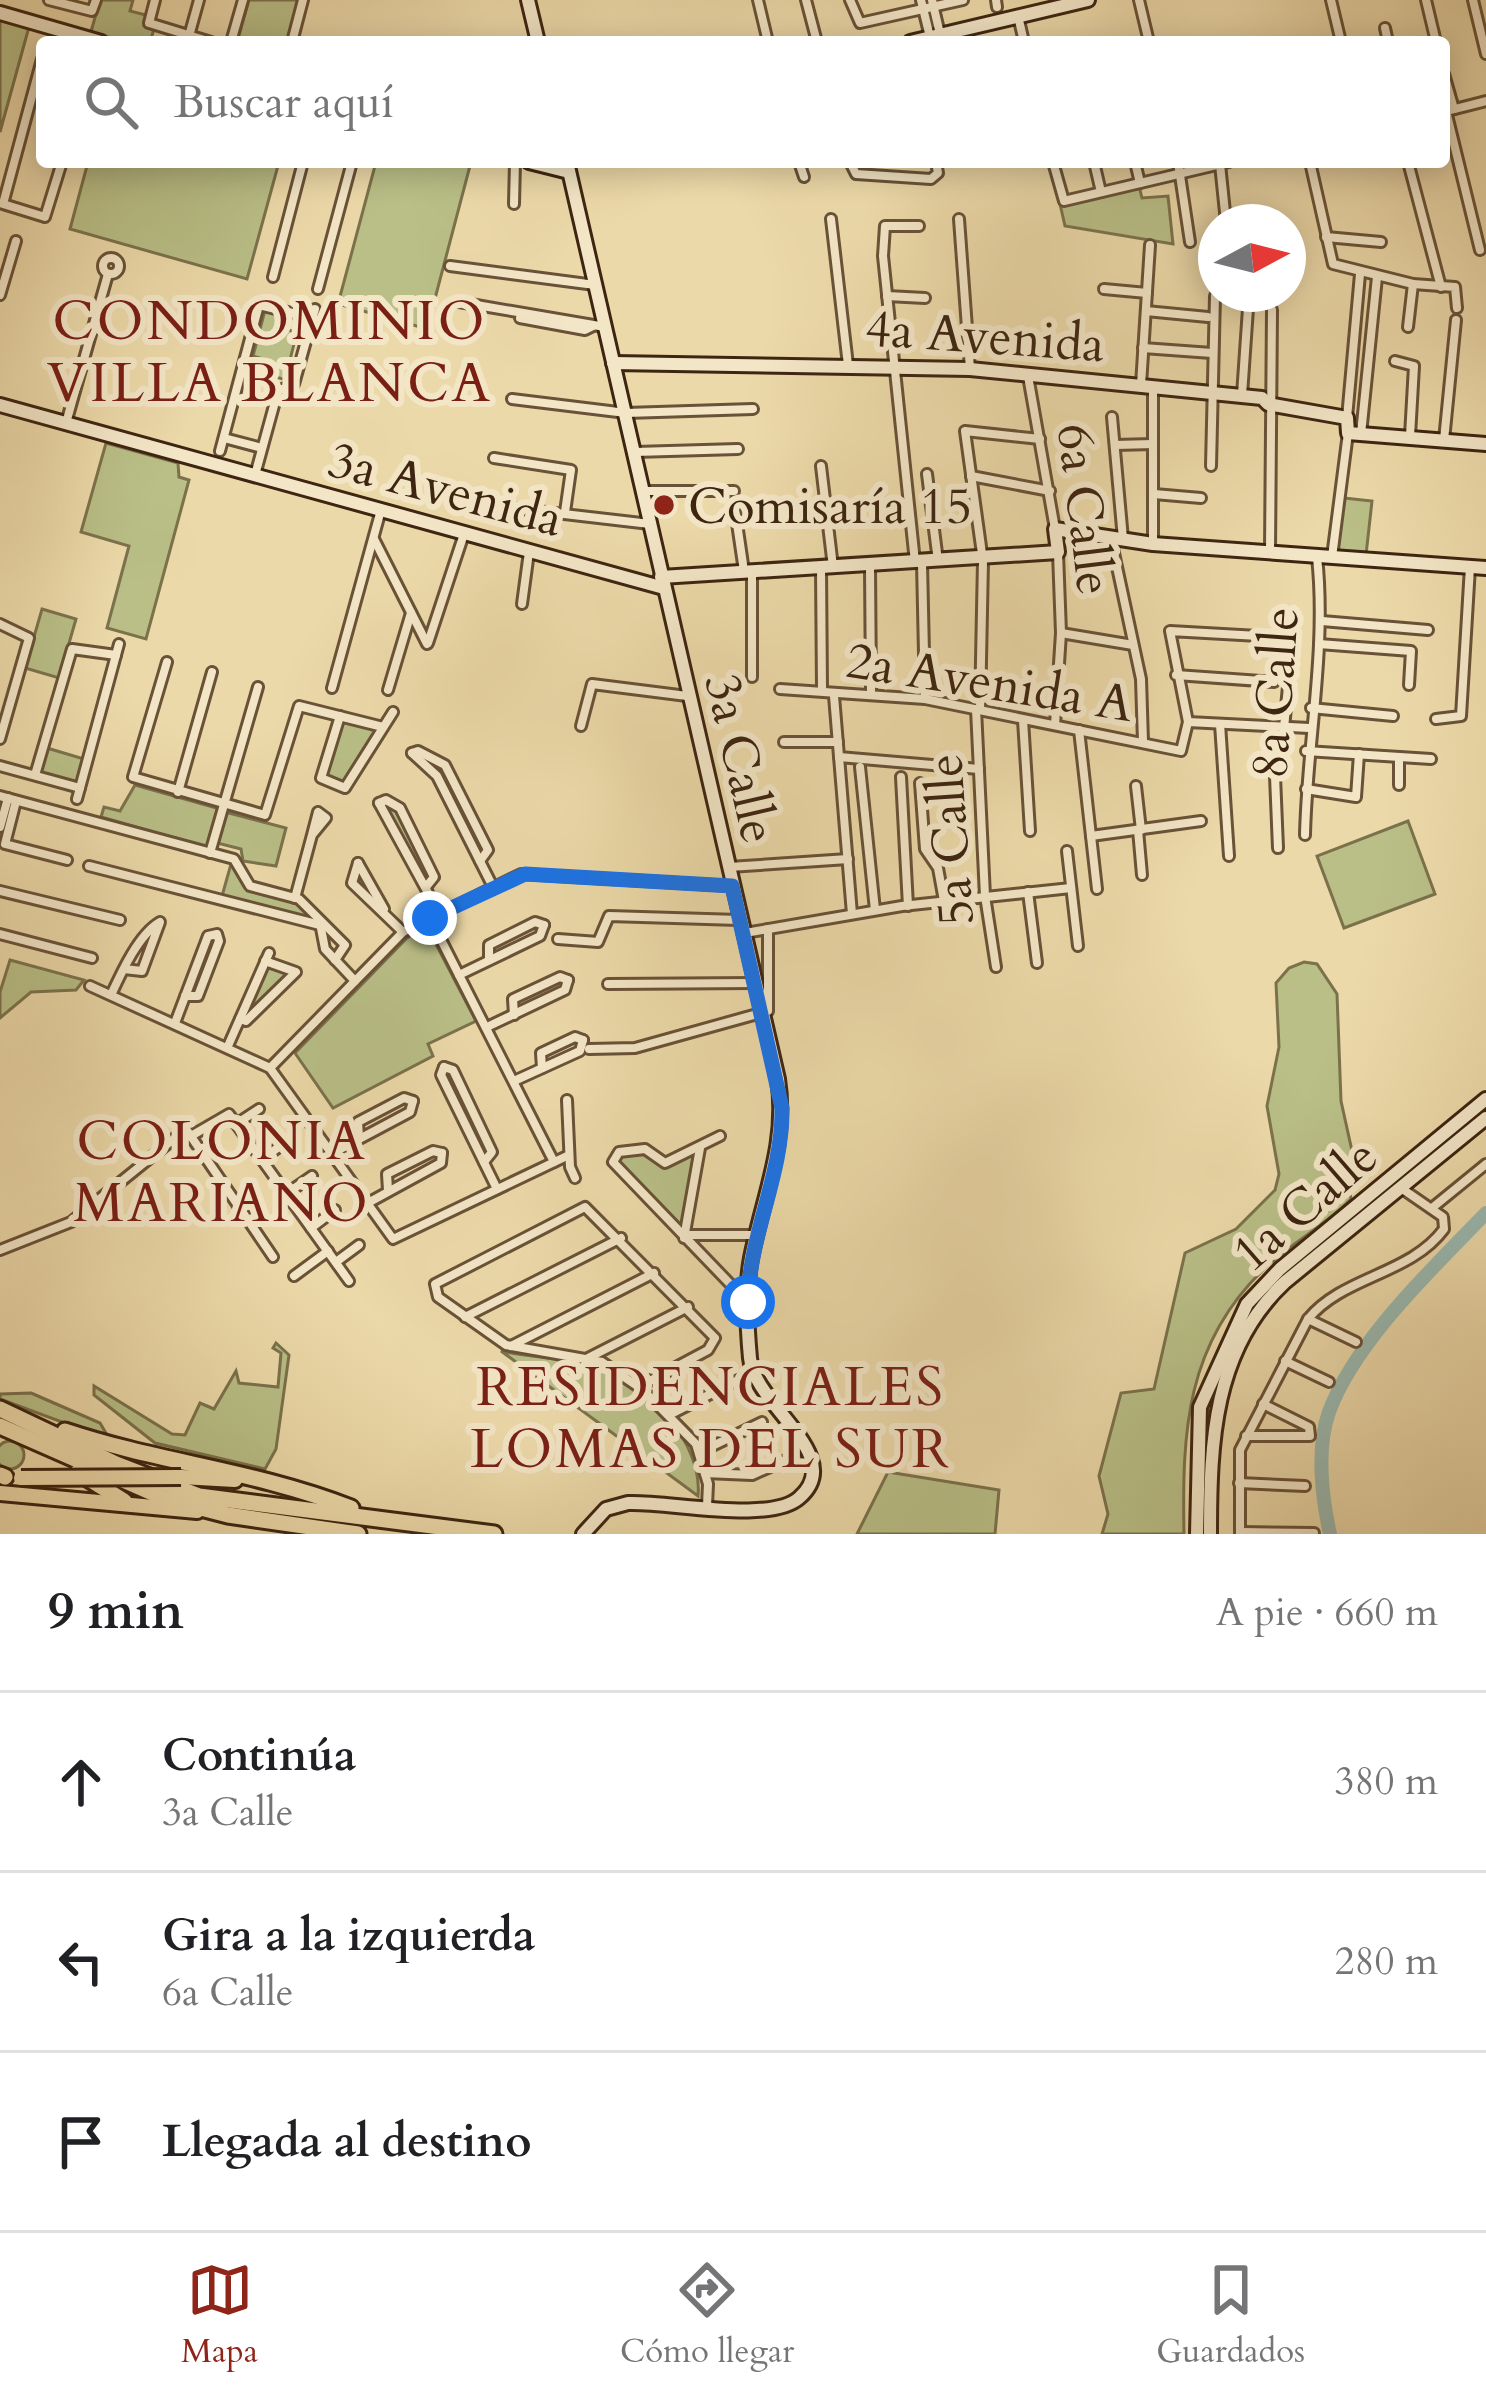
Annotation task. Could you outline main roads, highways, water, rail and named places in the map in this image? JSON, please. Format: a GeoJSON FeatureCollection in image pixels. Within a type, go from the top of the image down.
{"type":"FeatureCollection","features":[{"type":"Feature","properties":{"kind":"highway"},"geometry":{"type":"LineString","coordinates":[[0,1409],[122,1450],[280,1480],[351,1508]]}},
{"type":"Feature","properties":{"kind":"highway"},"geometry":{"type":"LineString","coordinates":[[0,1409],[116,1464],[200,1496],[494,1534]]}},
{"type":"Feature","properties":{"kind":"highway"},"geometry":{"type":"LineString","coordinates":[[5,1430],[152,1495],[208,1512],[358,1534]]}},
{"type":"Feature","properties":{"kind":"highway"},"geometry":{"type":"LineString","coordinates":[[58,1454],[91,1484],[124,1501]]}},
{"type":"Feature","properties":{"kind":"main road"},"geometry":{"type":"LineString","coordinates":[[528,0],[537,36]]}},
{"type":"Feature","properties":{"kind":"main road"},"geometry":{"type":"LineString","coordinates":[[935,36],[1088,0]]}},
{"type":"Feature","properties":{"kind":"main road"},"geometry":{"type":"LineString","coordinates":[[0,14],[69,36]]}},
{"type":"Feature","properties":{"kind":"main road","name":"3a Calle"},"geometry":{"type":"LineString","coordinates":[[568,168],[595,285],[599,326],[626,413],[778,1079],[782,1130],[748,1276],[753,1375],[766,1400],[807,1444],[813,1472],[802,1495],[782,1506],[628,1503],[606,1509],[596,1527],[583,1534]]}},
{"type":"Feature","properties":{"kind":"main road","name":"4a Avenida"},"geometry":{"type":"LineString","coordinates":[[614,363],[894,365],[1147,385],[1242,395],[1352,428],[1486,444]]}},
{"type":"Feature","properties":{"kind":"main road","name":"3a Avenida"},"geometry":{"type":"LineString","coordinates":[[0,405],[529,552],[662,582],[1058,552]]}},
{"type":"Feature","properties":{"kind":"main road","name":"6a Calle"},"geometry":{"type":"LineString","coordinates":[[1058,552],[1055,529],[1153,544],[1486,568]]}},
{"type":"Feature","properties":{"kind":"main road","name":"1a Calle"},"geometry":{"type":"LineString","coordinates":[[1196,1534],[1200,1407],[1247,1304],[1280,1269],[1486,1099]]}},
{"type":"Feature","properties":{"kind":"main road","name":"1a Calle"},"geometry":{"type":"LineString","coordinates":[[1210,1534],[1214,1412],[1261,1309],[1486,1118]]}},
{"type":"Feature","properties":{"kind":"main road"},"geometry":{"type":"LineString","coordinates":[[5,1480],[227,1478],[457,1528]]}},
{"type":"Feature","properties":{"kind":"main road"},"geometry":{"type":"LineString","coordinates":[[5,1480],[208,1512]]}},
{"type":"Feature","properties":{"kind":"main road"},"geometry":{"type":"LineString","coordinates":[[297,1524],[323,1534]]}},
{"type":"Feature","properties":{"kind":"waterway"},"geometry":{"type":"LineString","coordinates":[[1330,1534],[1321,1457],[1329,1412],[1341,1385],[1376,1332],[1486,1213]]}},
{"type":"Feature","properties":{"kind":"place","name":"Comisaría 15"},"geometry":{"type":"Point","coordinates":[664,505]}},
{"type":"Feature","properties":{"kind":"district","name":"CONDOMINIO VILLA BLANCA"},"geometry":{"type":"Point","coordinates":[270,352]}},
{"type":"Feature","properties":{"kind":"district","name":"COLONIA MARIANO"},"geometry":{"type":"Point","coordinates":[222,1171]}},
{"type":"Feature","properties":{"kind":"district","name":"RESIDENCIALES LOMAS DEL SUR"},"geometry":{"type":"Point","coordinates":[711,1417]}}]}
